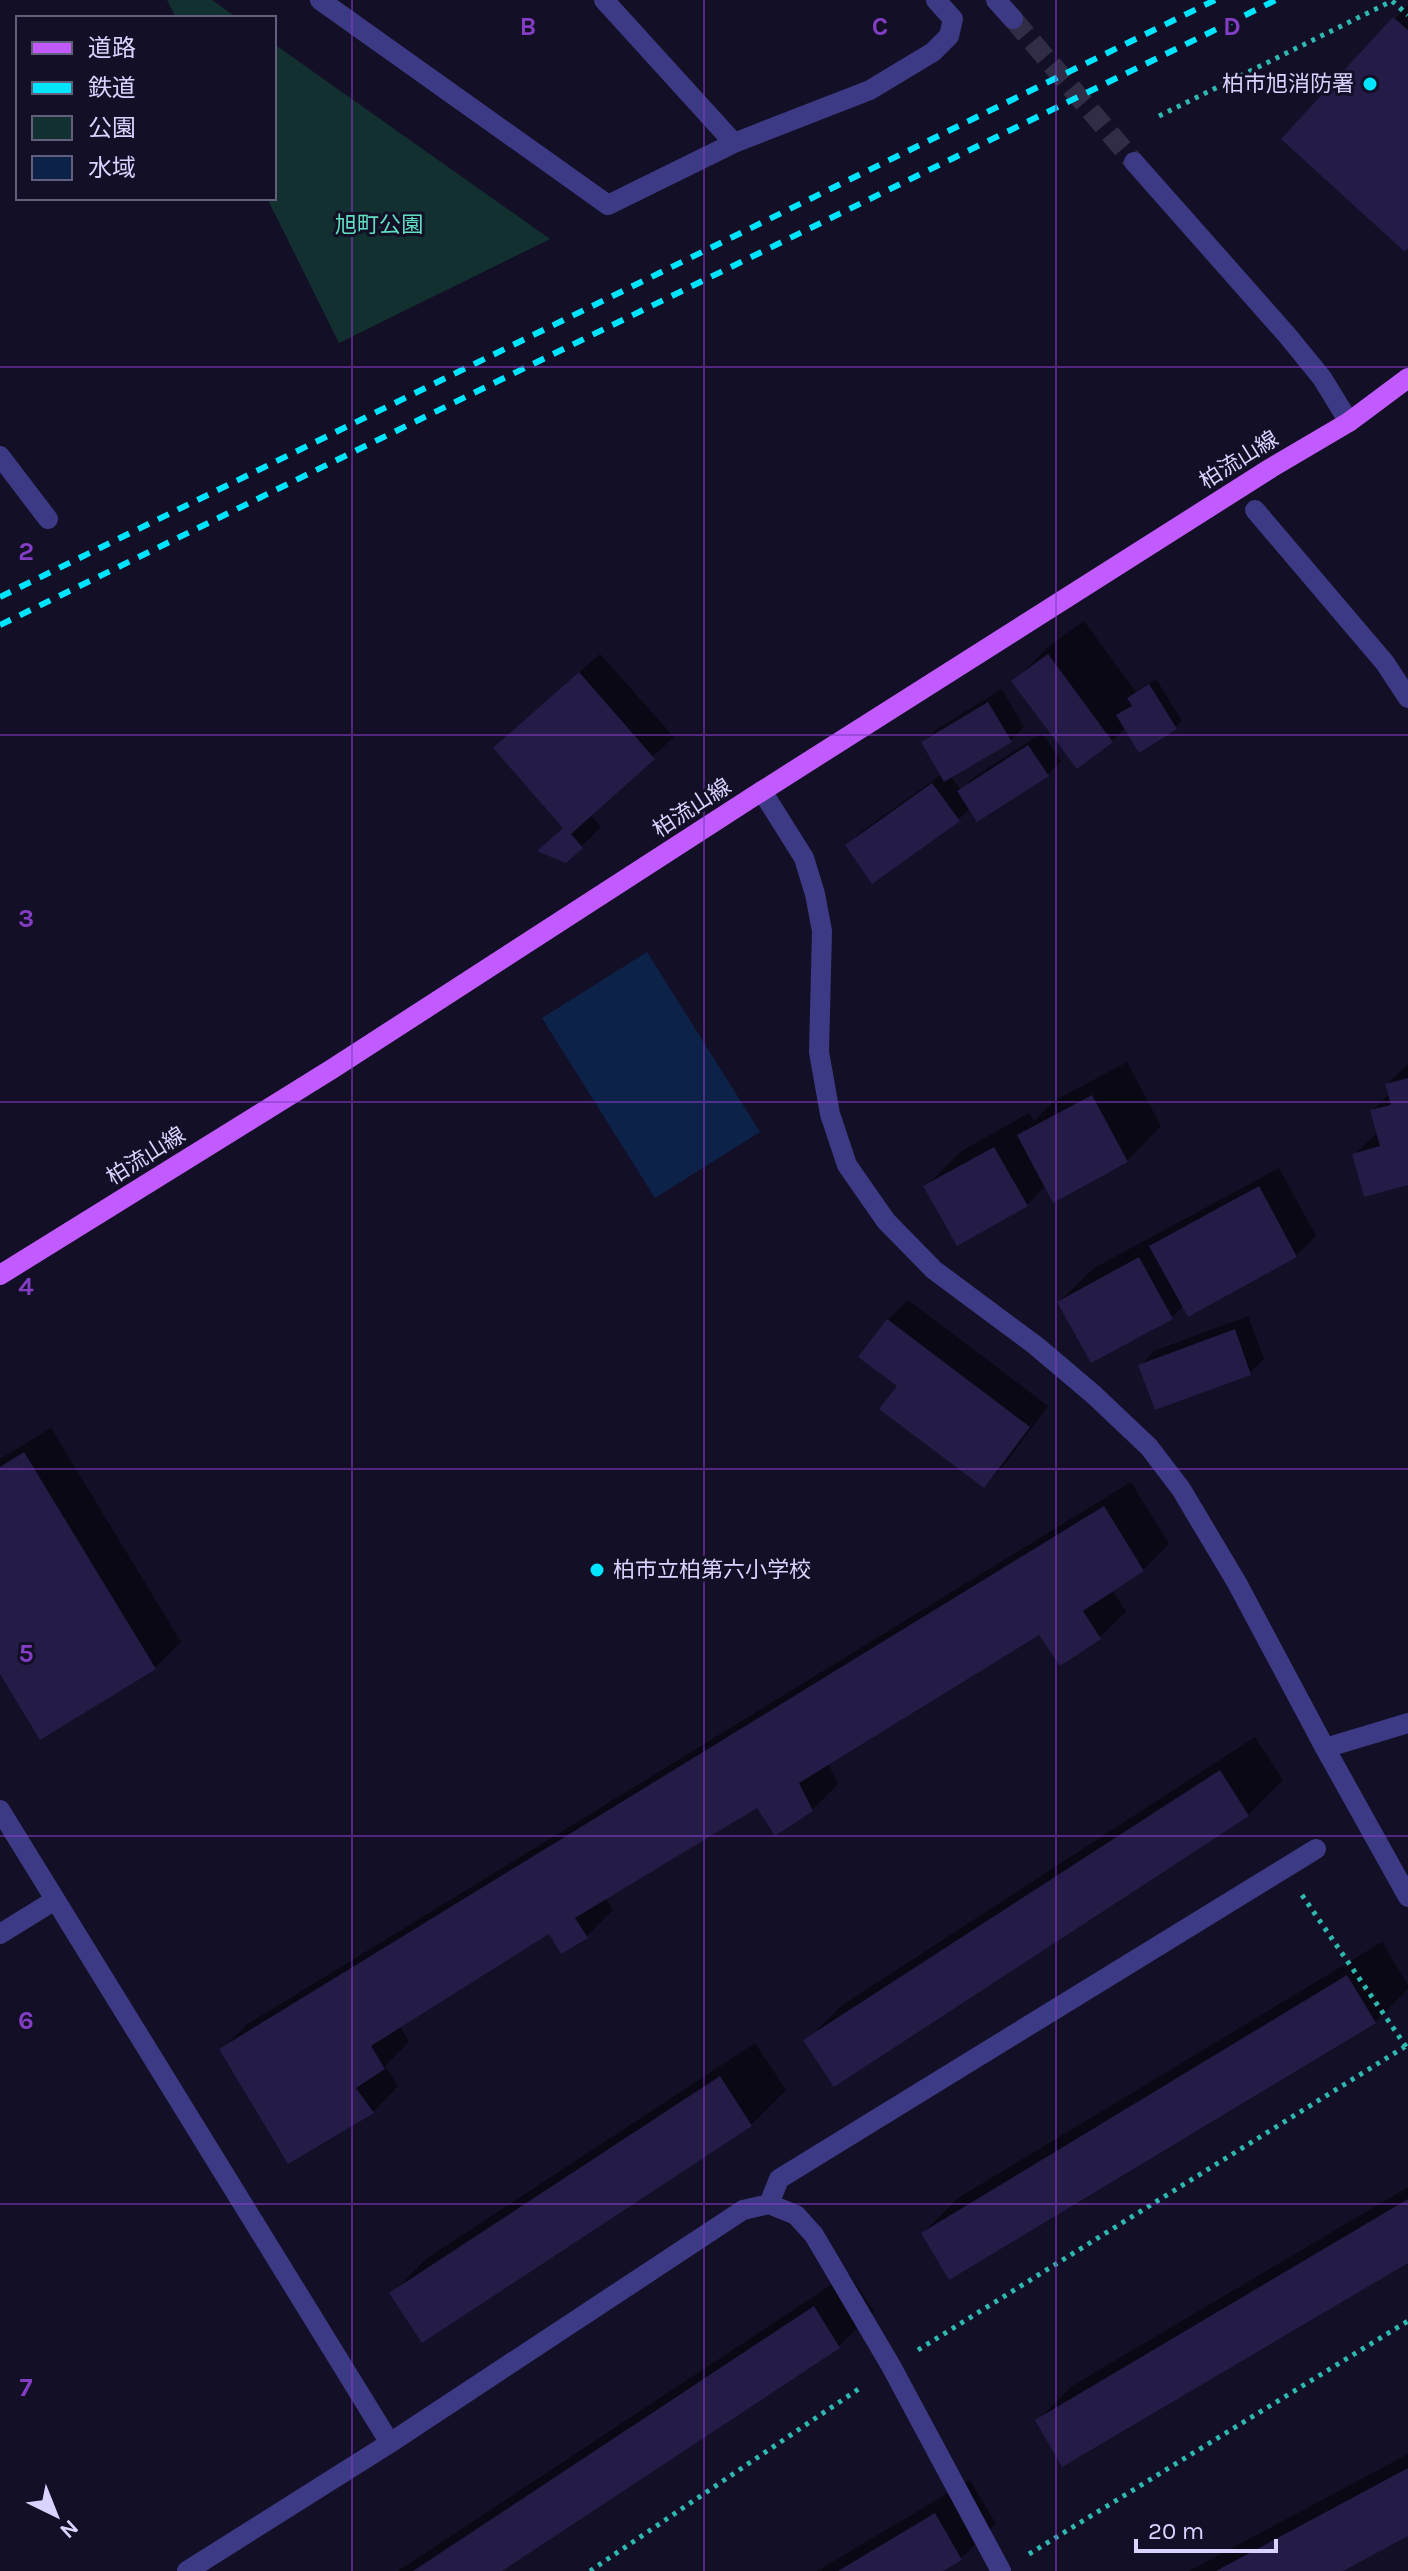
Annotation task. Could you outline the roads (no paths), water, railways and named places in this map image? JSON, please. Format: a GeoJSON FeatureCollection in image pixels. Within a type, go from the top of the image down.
{"type":"FeatureCollection","features":[{"type":"Feature","properties":{"kind":"main road","name":"柏流山線"},"geometry":{"type":"LineString","coordinates":[[0,1275],[332,1069],[762,791],[1244,485],[1349,422],[1408,378]]}},
{"type":"Feature","properties":{"kind":"street"},"geometry":{"type":"LineString","coordinates":[[320,0],[608,205],[734,143],[870,90],[933,52],[949,36],[953,19],[936,0]]}},
{"type":"Feature","properties":{"kind":"street"},"geometry":{"type":"LineString","coordinates":[[604,0],[734,143]]}},
{"type":"Feature","properties":{"kind":"street"},"geometry":{"type":"LineString","coordinates":[[996,0],[1013,19]]}},
{"type":"Feature","properties":{"kind":"street"},"geometry":{"type":"LineString","coordinates":[[1134,162],[1287,335],[1322,378],[1349,422]]}},
{"type":"Feature","properties":{"kind":"street"},"geometry":{"type":"LineString","coordinates":[[0,456],[48,519]]}},
{"type":"Feature","properties":{"kind":"street"},"geometry":{"type":"LineString","coordinates":[[1255,510],[1385,663],[1408,698]]}},
{"type":"Feature","properties":{"kind":"street"},"geometry":{"type":"LineString","coordinates":[[762,791],[804,858],[815,894],[822,931],[819,1052],[830,1114],[847,1165],[886,1221],[934,1270],[1035,1345],[1149,1447],[1181,1489],[1213,1541],[1408,1897]]}},
{"type":"Feature","properties":{"kind":"street"},"geometry":{"type":"LineString","coordinates":[[1325,1748],[1408,1723]]}},
{"type":"Feature","properties":{"kind":"street"},"geometry":{"type":"LineString","coordinates":[[0,1810],[390,2443]]}},
{"type":"Feature","properties":{"kind":"street"},"geometry":{"type":"LineString","coordinates":[[769,2204],[779,2179],[1316,1849]]}},
{"type":"Feature","properties":{"kind":"street"},"geometry":{"type":"LineString","coordinates":[[0,1934],[55,1900]]}},
{"type":"Feature","properties":{"kind":"street"},"geometry":{"type":"LineString","coordinates":[[187,2571],[390,2443],[743,2210],[769,2204],[796,2215],[814,2235],[891,2366],[1001,2571]]}},
{"type":"Feature","properties":{"kind":"water"},"geometry":{"type":"Polygon","coordinates":[[[647,952],[760,1132],[655,1198],[542,1018],[647,952]]]}},
{"type":"Feature","properties":{"kind":"tunnel"},"geometry":{"type":"LineString","coordinates":[[1013,19],[1134,162]]}},
{"type":"Feature","properties":{"kind":"railway"},"geometry":{"type":"LineString","coordinates":[[0,597],[1215,0]]}},
{"type":"Feature","properties":{"kind":"railway"},"geometry":{"type":"LineString","coordinates":[[0,625],[1276,0]]}},
{"type":"Feature","properties":{"kind":"place","name":"柏市旭消防署"},"geometry":{"type":"Point","coordinates":[1370,84]}},
{"type":"Feature","properties":{"kind":"place","name":"柏市立柏第六小学校"},"geometry":{"type":"Point","coordinates":[597,1570]}},
{"type":"Feature","properties":{"kind":"park label","name":"旭町公園"},"geometry":{"type":"Point","coordinates":[379,225]}}]}
